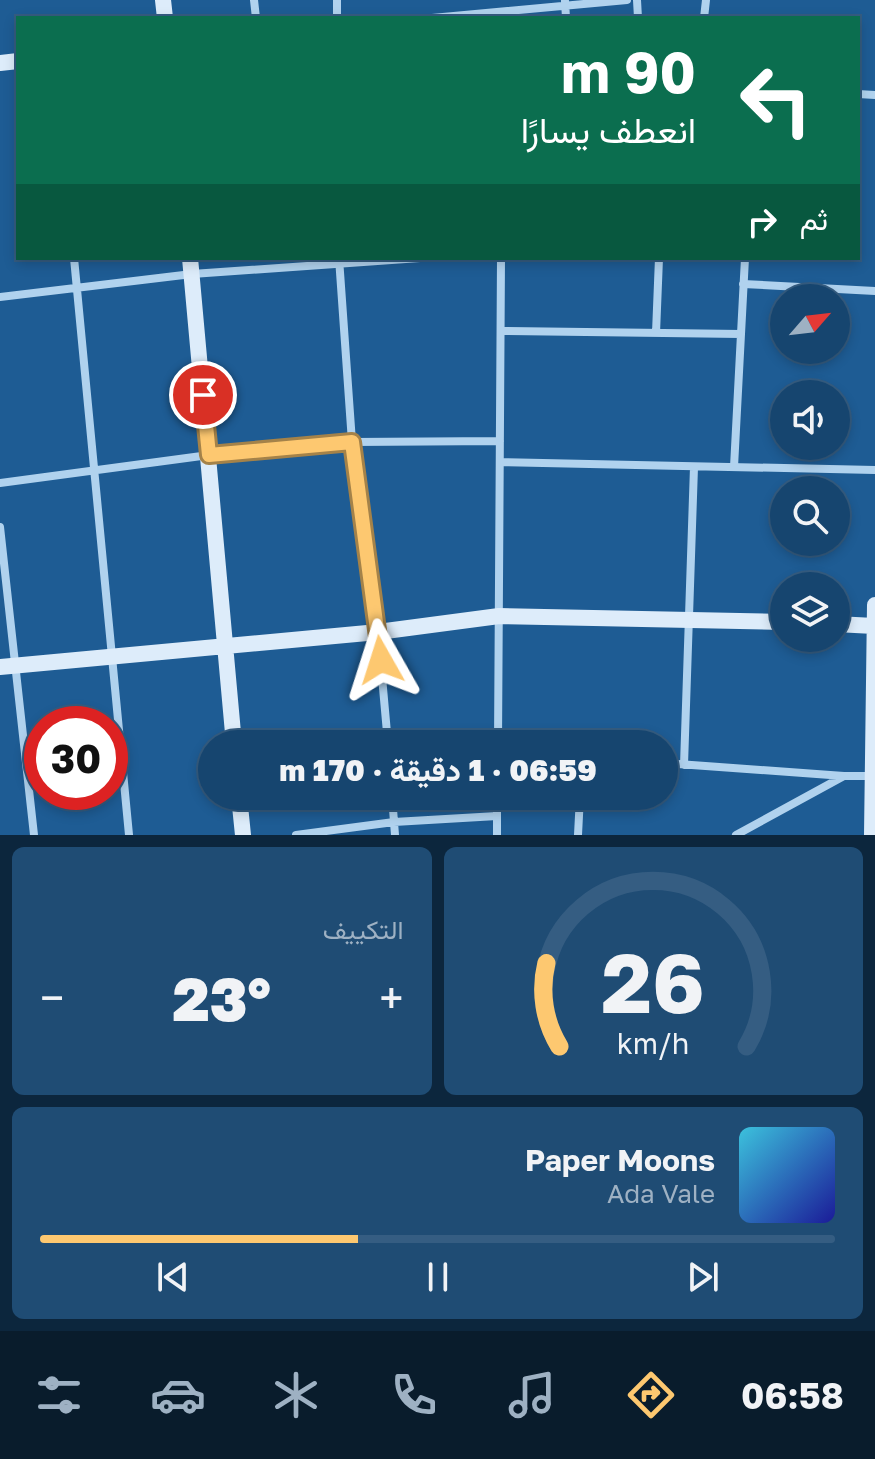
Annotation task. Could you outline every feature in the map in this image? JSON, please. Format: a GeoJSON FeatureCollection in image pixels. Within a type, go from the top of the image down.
{"type":"FeatureCollection","features":[{"type":"Feature","properties":{"kind":"street"},"geometry":{"type":"LineString","coordinates":[[466,0],[467,16],[565,3],[627,0]]}},
{"type":"Feature","properties":{"kind":"street"},"geometry":{"type":"LineString","coordinates":[[74,260],[92,472],[115,655],[129,835]]}},
{"type":"Feature","properties":{"kind":"street"},"geometry":{"type":"LineString","coordinates":[[0,297],[77,287],[191,266],[380,260]]}},
{"type":"Feature","properties":{"kind":"street"},"geometry":{"type":"LineString","coordinates":[[498,730],[501,260]]}},
{"type":"Feature","properties":{"kind":"street"},"geometry":{"type":"LineString","coordinates":[[656,333],[659,260]]}},
{"type":"Feature","properties":{"kind":"street"},"geometry":{"type":"LineString","coordinates":[[734,467],[745,260]]}},
{"type":"Feature","properties":{"kind":"street"},"geometry":{"type":"LineString","coordinates":[[340,262],[352,442],[378,632],[387,730]]}},
{"type":"Feature","properties":{"kind":"street"},"geometry":{"type":"LineString","coordinates":[[191,266],[233,730]]}},
{"type":"Feature","properties":{"kind":"street"},"geometry":{"type":"LineString","coordinates":[[743,284],[875,291]]}},
{"type":"Feature","properties":{"kind":"street"},"geometry":{"type":"LineString","coordinates":[[501,331],[741,334]]}},
{"type":"Feature","properties":{"kind":"street"},"geometry":{"type":"LineString","coordinates":[[0,483],[209,455],[352,442],[500,441]]}},
{"type":"Feature","properties":{"kind":"street"},"geometry":{"type":"LineString","coordinates":[[500,462],[875,470]]}},
{"type":"Feature","properties":{"kind":"street"},"geometry":{"type":"LineString","coordinates":[[684,765],[694,467]]}},
{"type":"Feature","properties":{"kind":"street"},"geometry":{"type":"LineString","coordinates":[[0,527],[7,666],[34,835]]}},
{"type":"Feature","properties":{"kind":"street"},"geometry":{"type":"LineString","coordinates":[[872,835],[875,605]]}},
{"type":"Feature","properties":{"kind":"street"},"geometry":{"type":"LineString","coordinates":[[7,666],[224,648],[499,616],[770,622]]}},
{"type":"Feature","properties":{"kind":"street"},"geometry":{"type":"LineString","coordinates":[[850,625],[875,626]]}},
{"type":"Feature","properties":{"kind":"street"},"geometry":{"type":"LineString","coordinates":[[678,764],[871,776]]}},
{"type":"Feature","properties":{"kind":"street"},"geometry":{"type":"LineString","coordinates":[[736,835],[844,776]]}},
{"type":"Feature","properties":{"kind":"street"},"geometry":{"type":"LineString","coordinates":[[240,810],[243,835]]}},
{"type":"Feature","properties":{"kind":"street"},"geometry":{"type":"LineString","coordinates":[[393,810],[395,835]]}},
{"type":"Feature","properties":{"kind":"street"},"geometry":{"type":"LineString","coordinates":[[497,810],[497,835]]}},
{"type":"Feature","properties":{"kind":"street"},"geometry":{"type":"LineString","coordinates":[[578,835],[579,810]]}},
{"type":"Feature","properties":{"kind":"street"},"geometry":{"type":"LineString","coordinates":[[296,835],[394,822],[497,816]]}},
{"type":"Feature","properties":{"kind":"route"},"geometry":{"type":"LineString","coordinates":[[203,395],[209,455],[352,442],[381,660]]}}]}
